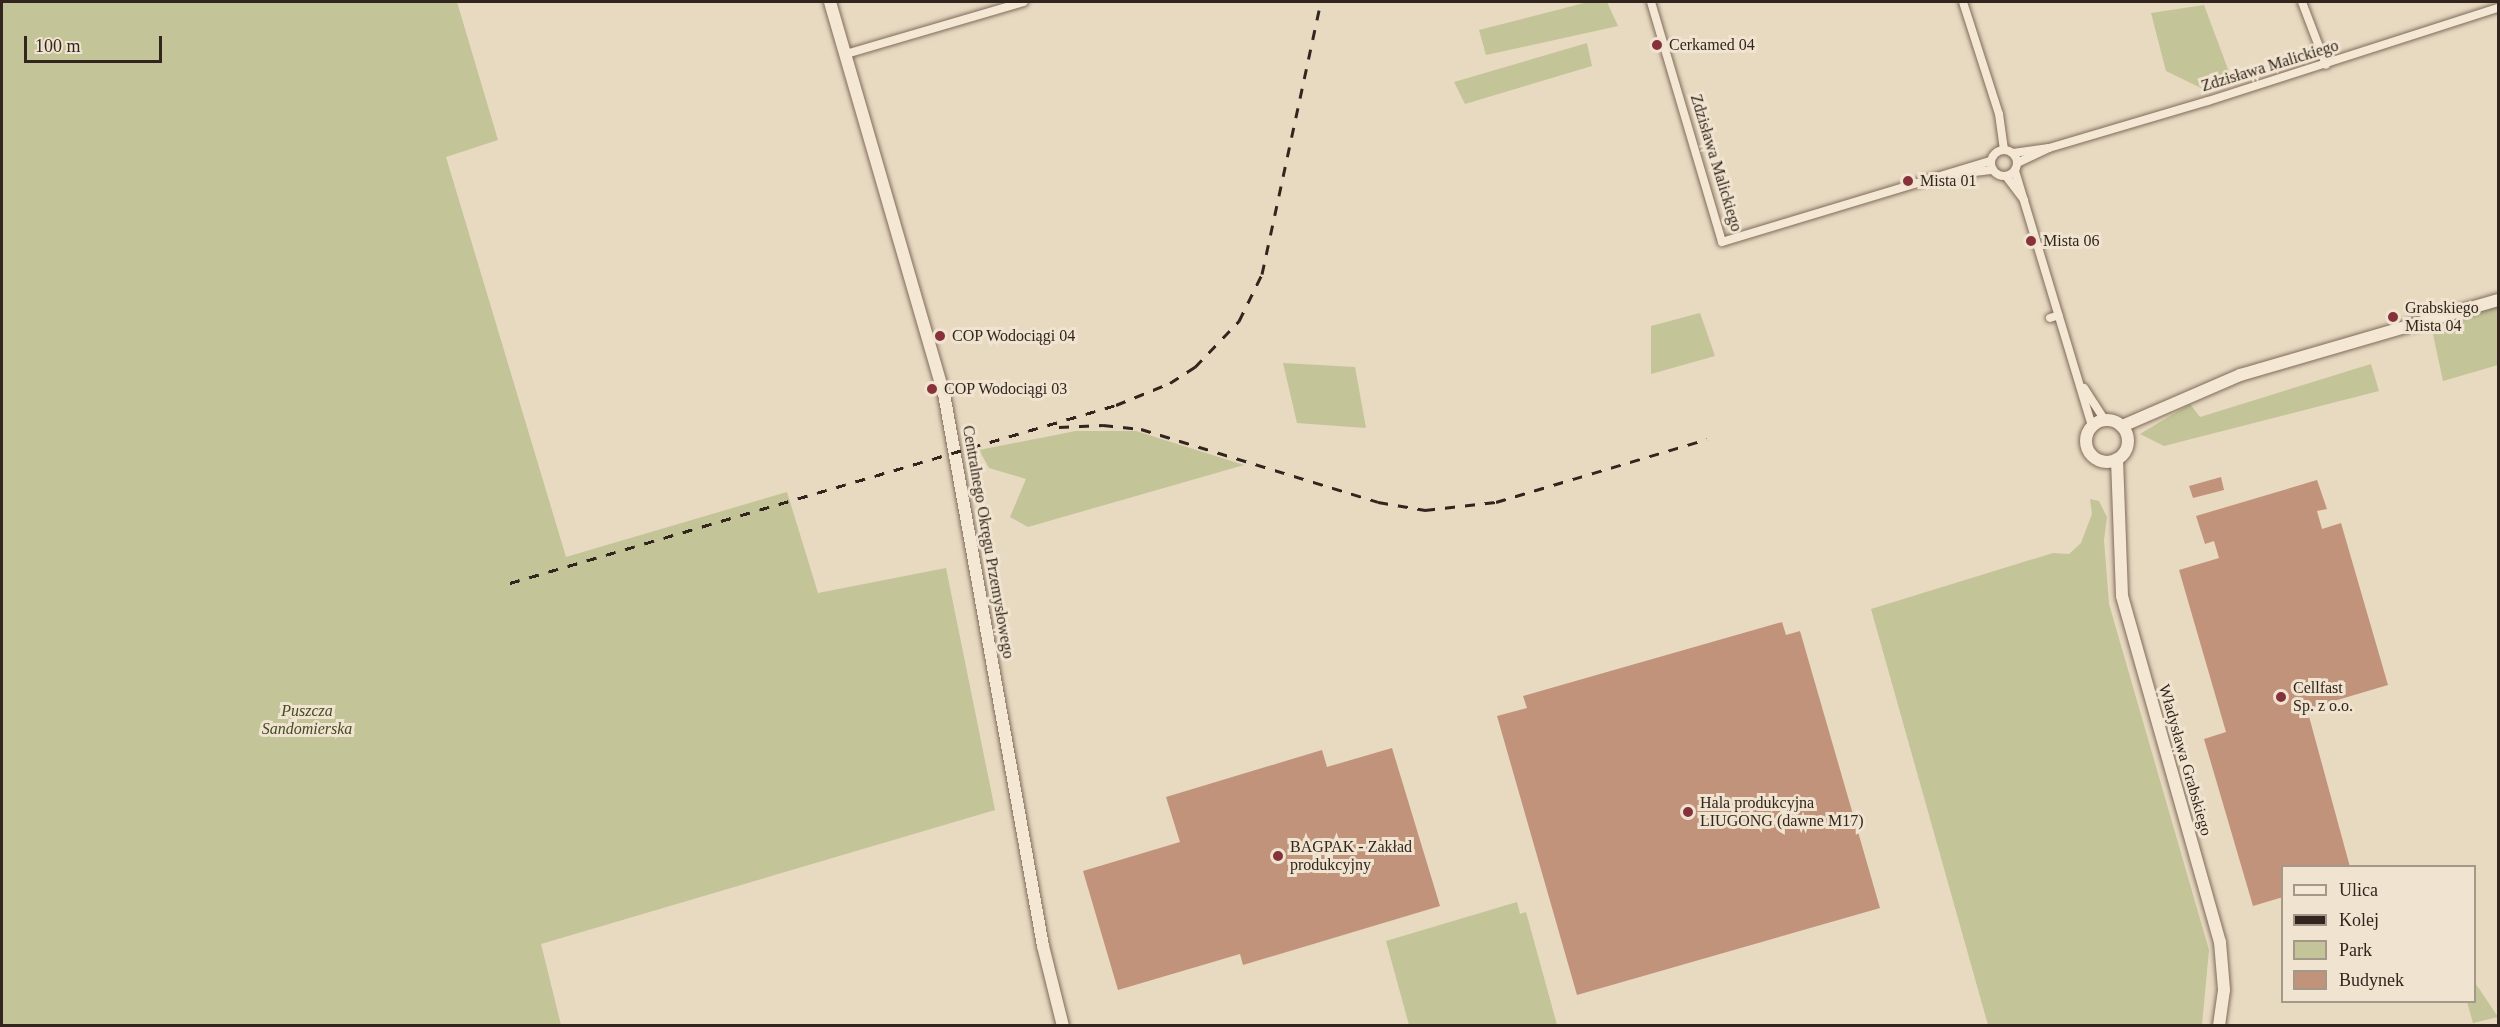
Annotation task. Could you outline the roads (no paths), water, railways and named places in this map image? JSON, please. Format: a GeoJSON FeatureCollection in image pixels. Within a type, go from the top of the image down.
{"type":"FeatureCollection","features":[{"type":"Feature","properties":{"kind":"street","name":"Centralnego Okręgu Przemysłowego"},"geometry":{"type":"LineString","coordinates":[[830,2],[944,394],[1043,946],[1063,1026]]}},
{"type":"Feature","properties":{"kind":"street"},"geometry":{"type":"LineString","coordinates":[[846,54],[1024,2]]}},
{"type":"Feature","properties":{"kind":"street","name":"Zdzisława Malickiego"},"geometry":{"type":"LineString","coordinates":[[1651,2],[1722,242],[1954,174],[1991,166]]}},
{"type":"Feature","properties":{"kind":"street"},"geometry":{"type":"LineString","coordinates":[[1964,2],[2000,114],[2004,149],[1991,166],[2006,176],[2024,200]]}},
{"type":"Feature","properties":{"kind":"street"},"geometry":{"type":"LineString","coordinates":[[2302,2],[2326,65]]}},
{"type":"Feature","properties":{"kind":"street","name":"Zdzisława Malickiego"},"geometry":{"type":"LineString","coordinates":[[2013,153],[2049,148],[2326,65],[2499,8]]}},
{"type":"Feature","properties":{"kind":"street","name":"Zdzisława Malickiego"},"geometry":{"type":"LineString","coordinates":[[2006,176],[2016,167],[2049,148]]}},
{"type":"Feature","properties":{"kind":"street"},"geometry":{"type":"LineString","coordinates":[[2004,149],[2013,153],[2055,316],[2082,386],[2092,426],[2087,443],[2102,461],[2117,459],[2126,450],[2125,431]]}},
{"type":"Feature","properties":{"kind":"street"},"geometry":{"type":"LineString","coordinates":[[2125,431],[2182,401],[2240,375],[2499,300]]}},
{"type":"Feature","properties":{"kind":"street"},"geometry":{"type":"LineString","coordinates":[[2082,386],[2105,420],[2125,431]]}},
{"type":"Feature","properties":{"kind":"street"},"geometry":{"type":"LineString","coordinates":[[2092,426],[2105,420]]}},
{"type":"Feature","properties":{"kind":"street","name":"Władysława Grabskiego"},"geometry":{"type":"LineString","coordinates":[[2117,459],[2118,572],[2125,615],[2220,942],[2224,990],[2219,1026]]}},
{"type":"Feature","properties":{"kind":"street","name":"Władysława Grabskiego"},"geometry":{"type":"LineString","coordinates":[[2102,461],[2116,504]]}},
{"type":"Feature","properties":{"kind":"railway"},"geometry":{"type":"LineString","coordinates":[[510,583],[1116,405],[1170,383],[1195,367],[1239,321],[1262,274],[1321,2]]}},
{"type":"Feature","properties":{"kind":"railway"},"geometry":{"type":"LineString","coordinates":[[1059,427],[1103,425],[1141,429],[1378,502],[1425,510],[1496,502],[1707,439]]}},
{"type":"Feature","properties":{"kind":"place","name":"Cerkamed 04"},"geometry":{"type":"Point","coordinates":[1657,45]}},
{"type":"Feature","properties":{"kind":"place","name":"Mista 01"},"geometry":{"type":"Point","coordinates":[1908,181]}},
{"type":"Feature","properties":{"kind":"place","name":"Mista 06"},"geometry":{"type":"Point","coordinates":[2031,241]}},
{"type":"Feature","properties":{"kind":"place","name":"Grabskiego Mista 04"},"geometry":{"type":"Point","coordinates":[2393,317]}},
{"type":"Feature","properties":{"kind":"place","name":"COP Wodociągi 04"},"geometry":{"type":"Point","coordinates":[940,336]}},
{"type":"Feature","properties":{"kind":"place","name":"COP Wodociągi 03"},"geometry":{"type":"Point","coordinates":[932,389]}},
{"type":"Feature","properties":{"kind":"place","name":"Cellfast Sp. z o.o."},"geometry":{"type":"Point","coordinates":[2281,697]}},
{"type":"Feature","properties":{"kind":"place","name":"Hala produkcyjna LIUGONG (dawne M17)"},"geometry":{"type":"Point","coordinates":[1688,812]}},
{"type":"Feature","properties":{"kind":"place","name":"BAGPAK - Zakład produkcyjny"},"geometry":{"type":"Point","coordinates":[1278,856]}},
{"type":"Feature","properties":{"kind":"park label","name":"Puszcza Sandomierska"},"geometry":{"type":"Point","coordinates":[307,720]}}]}
